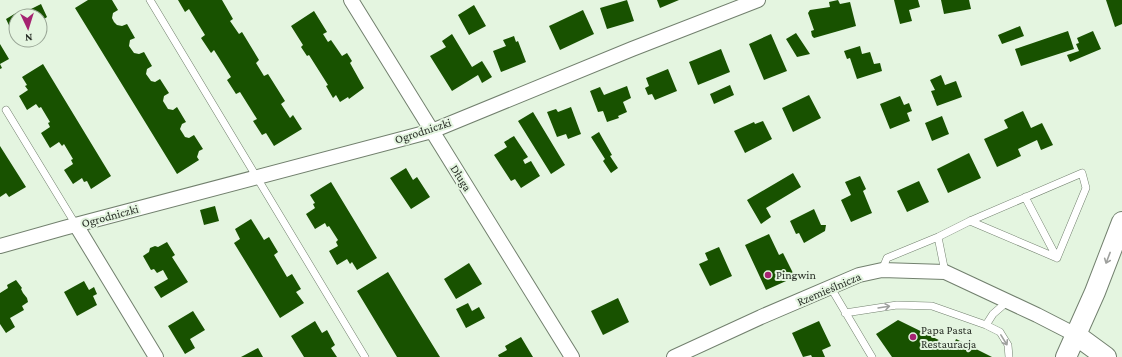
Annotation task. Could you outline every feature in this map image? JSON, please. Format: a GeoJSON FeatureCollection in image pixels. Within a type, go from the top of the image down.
{"type":"FeatureCollection","features":[{"type":"Feature","properties":{"kind":"main road"},"geometry":{"type":"LineString","coordinates":[[1066,357],[1095,292],[1122,222]]}},
{"type":"Feature","properties":{"kind":"main road"},"geometry":{"type":"LineString","coordinates":[[1076,335],[1106,357]]}},
{"type":"Feature","properties":{"kind":"street","name":"Długa"},"geometry":{"type":"LineString","coordinates":[[351,0],[572,357]]}},
{"type":"Feature","properties":{"kind":"street","name":"Ogrodniczki"},"geometry":{"type":"LineString","coordinates":[[0,246],[432,131],[632,49],[758,0]]}},
{"type":"Feature","properties":{"kind":"street","name":"Ogrodniczki"},"geometry":{"type":"LineString","coordinates":[[76,225],[156,357]]}},
{"type":"Feature","properties":{"kind":"street","name":"Rzemieślnicza"},"geometry":{"type":"LineString","coordinates":[[674,357],[761,317],[859,275],[882,270],[945,272],[1076,335]]}},
{"type":"Feature","properties":{"kind":"lane"},"geometry":{"type":"LineString","coordinates":[[150,0],[366,357]]}},
{"type":"Feature","properties":{"kind":"lane"},"geometry":{"type":"LineString","coordinates":[[6,110],[76,225]]}},
{"type":"Feature","properties":{"kind":"lane"},"geometry":{"type":"LineString","coordinates":[[882,270],[887,258],[1082,173],[1086,188],[1057,258]]}},
{"type":"Feature","properties":{"kind":"lane"},"geometry":{"type":"LineString","coordinates":[[1025,197],[1057,258]]}},
{"type":"Feature","properties":{"kind":"lane"},"geometry":{"type":"LineString","coordinates":[[970,221],[1057,258]]}},
{"type":"Feature","properties":{"kind":"lane"},"geometry":{"type":"LineString","coordinates":[[938,237],[945,272]]}},
{"type":"Feature","properties":{"kind":"lane"},"geometry":{"type":"LineString","coordinates":[[831,288],[872,357]]}},
{"type":"Feature","properties":{"kind":"lane"},"geometry":{"type":"LineString","coordinates":[[986,325],[993,314],[1008,301]]}},
{"type":"Feature","properties":{"kind":"lane"},"geometry":{"type":"LineString","coordinates":[[845,313],[897,305],[932,306],[986,325],[1000,332],[1008,345],[1009,357]]}},
{"type":"Feature","properties":{"kind":"building"},"geometry":{"type":"Polygon","coordinates":[[[88,0],[112,0],[118,10],[113,13],[112,18],[114,22],[117,25],[122,26],[127,24],[135,38],[130,40],[129,46],[134,53],[139,54],[144,52],[152,66],[147,69],[146,74],[151,81],[155,82],[160,79],[169,93],[164,96],[163,101],[168,109],[173,110],[177,107],[186,122],[182,124],[180,129],[185,137],[189,138],[194,135],[203,149],[199,151],[197,157],[199,160],[177,174],[75,8],[88,0]]]}},
{"type":"Feature","properties":{"kind":"building"},"geometry":{"type":"Polygon","coordinates":[[[178,0],[222,0],[233,19],[230,21],[239,34],[242,32],[259,60],[256,63],[264,76],[268,74],[285,101],[281,104],[290,118],[293,115],[302,129],[274,146],[266,133],[262,135],[253,121],[257,119],[240,92],[236,94],[227,80],[231,77],[214,50],[211,53],[201,38],[205,35],[189,9],[185,12],[178,0]]]}},
{"type":"Feature","properties":{"kind":"building"},"geometry":{"type":"Polygon","coordinates":[[[627,0],[634,21],[607,29],[600,8],[627,0]]]}},
{"type":"Feature","properties":{"kind":"building"},"geometry":{"type":"Polygon","coordinates":[[[657,0],[679,0],[660,8],[657,0]]]}},
{"type":"Feature","properties":{"kind":"building"},"geometry":{"type":"Polygon","coordinates":[[[838,0],[840,4],[850,2],[856,26],[814,38],[811,31],[814,30],[808,13],[810,10],[830,7],[829,2],[838,0]]]}},
{"type":"Feature","properties":{"kind":"building"},"geometry":{"type":"Polygon","coordinates":[[[894,0],[918,0],[920,7],[909,10],[912,21],[900,24],[894,0]]]}},
{"type":"Feature","properties":{"kind":"building"},"geometry":{"type":"Polygon","coordinates":[[[941,0],[969,0],[971,9],[944,14],[941,0]]]}},
{"type":"Feature","properties":{"kind":"building"},"geometry":{"type":"Polygon","coordinates":[[[1106,0],[1122,0],[1122,24],[1115,27],[1106,0]]]}},
{"type":"Feature","properties":{"kind":"building"},"geometry":{"type":"Polygon","coordinates":[[[41,4],[43,8],[33,8],[41,4]]]}},
{"type":"Feature","properties":{"kind":"building"},"geometry":{"type":"Polygon","coordinates":[[[474,5],[486,26],[469,35],[458,15],[474,5]]]}},
{"type":"Feature","properties":{"kind":"building"},"geometry":{"type":"Polygon","coordinates":[[[583,10],[594,34],[560,50],[549,26],[583,10]]]}},
{"type":"Feature","properties":{"kind":"building"},"geometry":{"type":"Polygon","coordinates":[[[314,11],[327,32],[323,34],[328,42],[331,40],[342,56],[347,53],[352,61],[350,63],[364,88],[349,99],[348,97],[340,102],[336,95],[333,98],[326,86],[328,85],[309,55],[307,56],[301,47],[303,45],[291,26],[314,11]]]}},
{"type":"Feature","properties":{"kind":"building"},"geometry":{"type":"Polygon","coordinates":[[[1020,26],[1024,36],[1002,44],[998,35],[1020,26]]]}},
{"type":"Feature","properties":{"kind":"building"},"geometry":{"type":"Polygon","coordinates":[[[1068,31],[1074,49],[1021,66],[1015,49],[1068,31]]]}},
{"type":"Feature","properties":{"kind":"building"},"geometry":{"type":"Polygon","coordinates":[[[1093,31],[1101,49],[1070,62],[1067,55],[1079,51],[1076,44],[1079,43],[1077,38],[1093,31]]]}},
{"type":"Feature","properties":{"kind":"building"},"geometry":{"type":"Polygon","coordinates":[[[796,33],[810,54],[797,57],[786,39],[796,33]]]}},
{"type":"Feature","properties":{"kind":"building"},"geometry":{"type":"Polygon","coordinates":[[[452,34],[472,67],[482,61],[492,77],[482,83],[478,75],[452,91],[430,56],[446,47],[442,41],[452,34]]]}},
{"type":"Feature","properties":{"kind":"building"},"geometry":{"type":"Polygon","coordinates":[[[771,34],[787,71],[764,80],[749,44],[771,34]]]}},
{"type":"Feature","properties":{"kind":"building"},"geometry":{"type":"Polygon","coordinates":[[[514,36],[516,42],[518,41],[526,62],[501,72],[493,51],[506,46],[503,40],[514,36]]]}},
{"type":"Feature","properties":{"kind":"building"},"geometry":{"type":"Polygon","coordinates":[[[0,44],[9,59],[0,64],[0,44]]]}},
{"type":"Feature","properties":{"kind":"building"},"geometry":{"type":"Polygon","coordinates":[[[860,46],[862,54],[870,52],[874,64],[880,63],[882,71],[857,79],[850,58],[847,59],[844,51],[860,46]]]}},
{"type":"Feature","properties":{"kind":"building"},"geometry":{"type":"Polygon","coordinates":[[[721,49],[730,72],[698,85],[689,62],[721,49]]]}},
{"type":"Feature","properties":{"kind":"building"},"geometry":{"type":"Polygon","coordinates":[[[43,64],[111,176],[91,189],[87,181],[84,182],[82,178],[73,184],[64,170],[73,164],[71,160],[73,159],[64,144],[62,146],[59,142],[50,148],[41,133],[50,127],[48,123],[50,122],[41,107],[39,108],[36,104],[27,110],[19,96],[28,90],[22,77],[43,64]]]}},
{"type":"Feature","properties":{"kind":"building"},"geometry":{"type":"Polygon","coordinates":[[[668,69],[677,91],[655,100],[652,94],[648,95],[645,88],[649,86],[646,78],[668,69]]]}},
{"type":"Feature","properties":{"kind":"building"},"geometry":{"type":"Polygon","coordinates":[[[941,75],[945,85],[956,81],[962,97],[937,106],[931,91],[935,90],[930,80],[941,75]]]}},
{"type":"Feature","properties":{"kind":"building"},"geometry":{"type":"Polygon","coordinates":[[[730,85],[734,95],[714,104],[710,94],[730,85]]]}},
{"type":"Feature","properties":{"kind":"building"},"geometry":{"type":"Polygon","coordinates":[[[627,86],[631,98],[623,102],[627,112],[618,116],[619,118],[607,122],[603,111],[598,112],[590,91],[600,87],[604,95],[627,86]]]}},
{"type":"Feature","properties":{"kind":"building"},"geometry":{"type":"Polygon","coordinates":[[[809,95],[821,118],[793,132],[782,108],[809,95]]]}},
{"type":"Feature","properties":{"kind":"building"},"geometry":{"type":"Polygon","coordinates":[[[900,96],[904,105],[909,103],[912,111],[907,113],[910,121],[890,129],[880,104],[900,96]]]}},
{"type":"Feature","properties":{"kind":"building"},"geometry":{"type":"Polygon","coordinates":[[[571,107],[581,134],[568,139],[566,134],[557,137],[547,112],[556,109],[558,112],[571,107]]]}},
{"type":"Feature","properties":{"kind":"building"},"geometry":{"type":"Polygon","coordinates":[[[1023,111],[1031,128],[1042,123],[1053,145],[1041,150],[1037,140],[1018,149],[1021,156],[997,167],[984,139],[1008,128],[1004,120],[1023,111]]]}},
{"type":"Feature","properties":{"kind":"building"},"geometry":{"type":"Polygon","coordinates":[[[533,112],[565,165],[551,174],[518,121],[533,112]]]}},
{"type":"Feature","properties":{"kind":"building"},"geometry":{"type":"Polygon","coordinates":[[[942,116],[949,134],[932,141],[925,123],[942,116]]]}},
{"type":"Feature","properties":{"kind":"building"},"geometry":{"type":"Polygon","coordinates":[[[763,121],[772,139],[745,153],[734,131],[754,122],[755,124],[763,121]]]}},
{"type":"Feature","properties":{"kind":"building"},"geometry":{"type":"Polygon","coordinates":[[[599,132],[612,155],[610,156],[618,168],[611,173],[603,161],[605,159],[591,137],[599,132]]]}},
{"type":"Feature","properties":{"kind":"building"},"geometry":{"type":"Polygon","coordinates":[[[514,136],[528,157],[523,160],[525,164],[531,161],[540,176],[521,188],[515,179],[511,181],[494,155],[507,147],[504,142],[514,136]]]}},
{"type":"Feature","properties":{"kind":"building"},"geometry":{"type":"Polygon","coordinates":[[[0,146],[26,187],[9,197],[6,193],[0,197],[0,146]]]}},
{"type":"Feature","properties":{"kind":"building"},"geometry":{"type":"Polygon","coordinates":[[[969,153],[981,178],[948,193],[937,169],[969,153]]]}},
{"type":"Feature","properties":{"kind":"building"},"geometry":{"type":"Polygon","coordinates":[[[406,168],[413,180],[417,177],[430,197],[411,209],[390,178],[406,168]]]}},
{"type":"Feature","properties":{"kind":"building"},"geometry":{"type":"Polygon","coordinates":[[[793,173],[801,187],[766,208],[771,217],[761,224],[747,200],[793,173]]]}},
{"type":"Feature","properties":{"kind":"building"},"geometry":{"type":"Polygon","coordinates":[[[860,176],[866,189],[863,191],[872,213],[851,222],[841,200],[851,195],[845,182],[860,176]]]}},
{"type":"Feature","properties":{"kind":"building"},"geometry":{"type":"Polygon","coordinates":[[[919,181],[929,202],[907,212],[897,191],[919,181]]]}},
{"type":"Feature","properties":{"kind":"building"},"geometry":{"type":"Polygon","coordinates":[[[331,182],[377,258],[357,270],[352,262],[350,264],[347,259],[337,265],[329,251],[338,246],[336,242],[338,240],[329,226],[327,227],[325,223],[315,229],[306,214],[315,208],[313,204],[315,203],[310,195],[331,182]]]}},
{"type":"Feature","properties":{"kind":"building"},"geometry":{"type":"Polygon","coordinates":[[[215,206],[219,221],[204,225],[200,210],[215,206]]]}},
{"type":"Feature","properties":{"kind":"building"},"geometry":{"type":"Polygon","coordinates":[[[814,209],[821,225],[826,225],[825,231],[804,243],[799,233],[796,234],[790,221],[814,209]]]}},
{"type":"Feature","properties":{"kind":"building"},"geometry":{"type":"Polygon","coordinates":[[[251,219],[264,240],[269,237],[278,252],[274,255],[287,277],[292,274],[301,289],[296,292],[304,303],[280,318],[234,243],[240,239],[235,229],[251,219]]]}},
{"type":"Feature","properties":{"kind":"building"},"geometry":{"type":"Polygon","coordinates":[[[769,234],[779,255],[783,253],[795,277],[766,290],[745,245],[769,234]]]}},
{"type":"Feature","properties":{"kind":"building"},"geometry":{"type":"Polygon","coordinates":[[[167,242],[175,255],[172,257],[188,282],[161,298],[154,287],[168,279],[163,270],[157,273],[154,269],[151,270],[143,256],[149,252],[150,248],[155,246],[158,247],[167,242]]]}},
{"type":"Feature","properties":{"kind":"building"},"geometry":{"type":"Polygon","coordinates":[[[719,247],[732,276],[710,286],[699,264],[708,260],[705,253],[719,247]]]}},
{"type":"Feature","properties":{"kind":"building"},"geometry":{"type":"Polygon","coordinates":[[[469,263],[482,284],[456,299],[444,279],[469,263]]]}},
{"type":"Feature","properties":{"kind":"building"},"geometry":{"type":"Polygon","coordinates":[[[388,272],[440,357],[397,357],[357,291],[388,272]]]}},
{"type":"Feature","properties":{"kind":"building"},"geometry":{"type":"Polygon","coordinates":[[[16,280],[22,288],[21,289],[28,302],[22,306],[24,310],[10,318],[15,327],[6,333],[0,324],[0,293],[8,288],[7,285],[16,280]]]}},
{"type":"Feature","properties":{"kind":"building"},"geometry":{"type":"Polygon","coordinates":[[[84,281],[89,290],[94,287],[97,294],[93,296],[97,305],[77,316],[64,292],[84,281]]]}},
{"type":"Feature","properties":{"kind":"building"},"geometry":{"type":"Polygon","coordinates":[[[618,298],[629,322],[603,335],[591,311],[618,298]]]}},
{"type":"Feature","properties":{"kind":"building"},"geometry":{"type":"Polygon","coordinates":[[[468,303],[472,311],[479,307],[485,318],[466,328],[456,309],[468,303]]]}},
{"type":"Feature","properties":{"kind":"building"},"geometry":{"type":"Polygon","coordinates":[[[193,311],[205,330],[190,339],[195,348],[185,354],[168,326],[193,311]]]}},
{"type":"Feature","properties":{"kind":"building"},"geometry":{"type":"Polygon","coordinates":[[[898,320],[953,347],[956,339],[992,357],[892,357],[876,334],[898,320]]]}},
{"type":"Feature","properties":{"kind":"building"},"geometry":{"type":"Polygon","coordinates":[[[315,321],[322,333],[327,330],[335,345],[331,348],[337,357],[304,357],[291,336],[315,321]]]}},
{"type":"Feature","properties":{"kind":"building"},"geometry":{"type":"Polygon","coordinates":[[[819,321],[831,346],[822,350],[825,357],[812,357],[811,355],[803,357],[792,333],[819,321]]]}},
{"type":"Feature","properties":{"kind":"building"},"geometry":{"type":"Polygon","coordinates":[[[521,337],[533,357],[499,357],[498,355],[507,350],[505,346],[521,337]]]}},
{"type":"Feature","properties":{"kind":"building"},"geometry":{"type":"Polygon","coordinates":[[[258,348],[263,357],[241,357],[258,348]]]}},
{"type":"Feature","properties":{"kind":"place","name":"Pingwin"},"geometry":{"type":"Point","coordinates":[768,275]}},
{"type":"Feature","properties":{"kind":"place","name":"Papa Pasta Restauracja"},"geometry":{"type":"Point","coordinates":[913,337]}}]}
